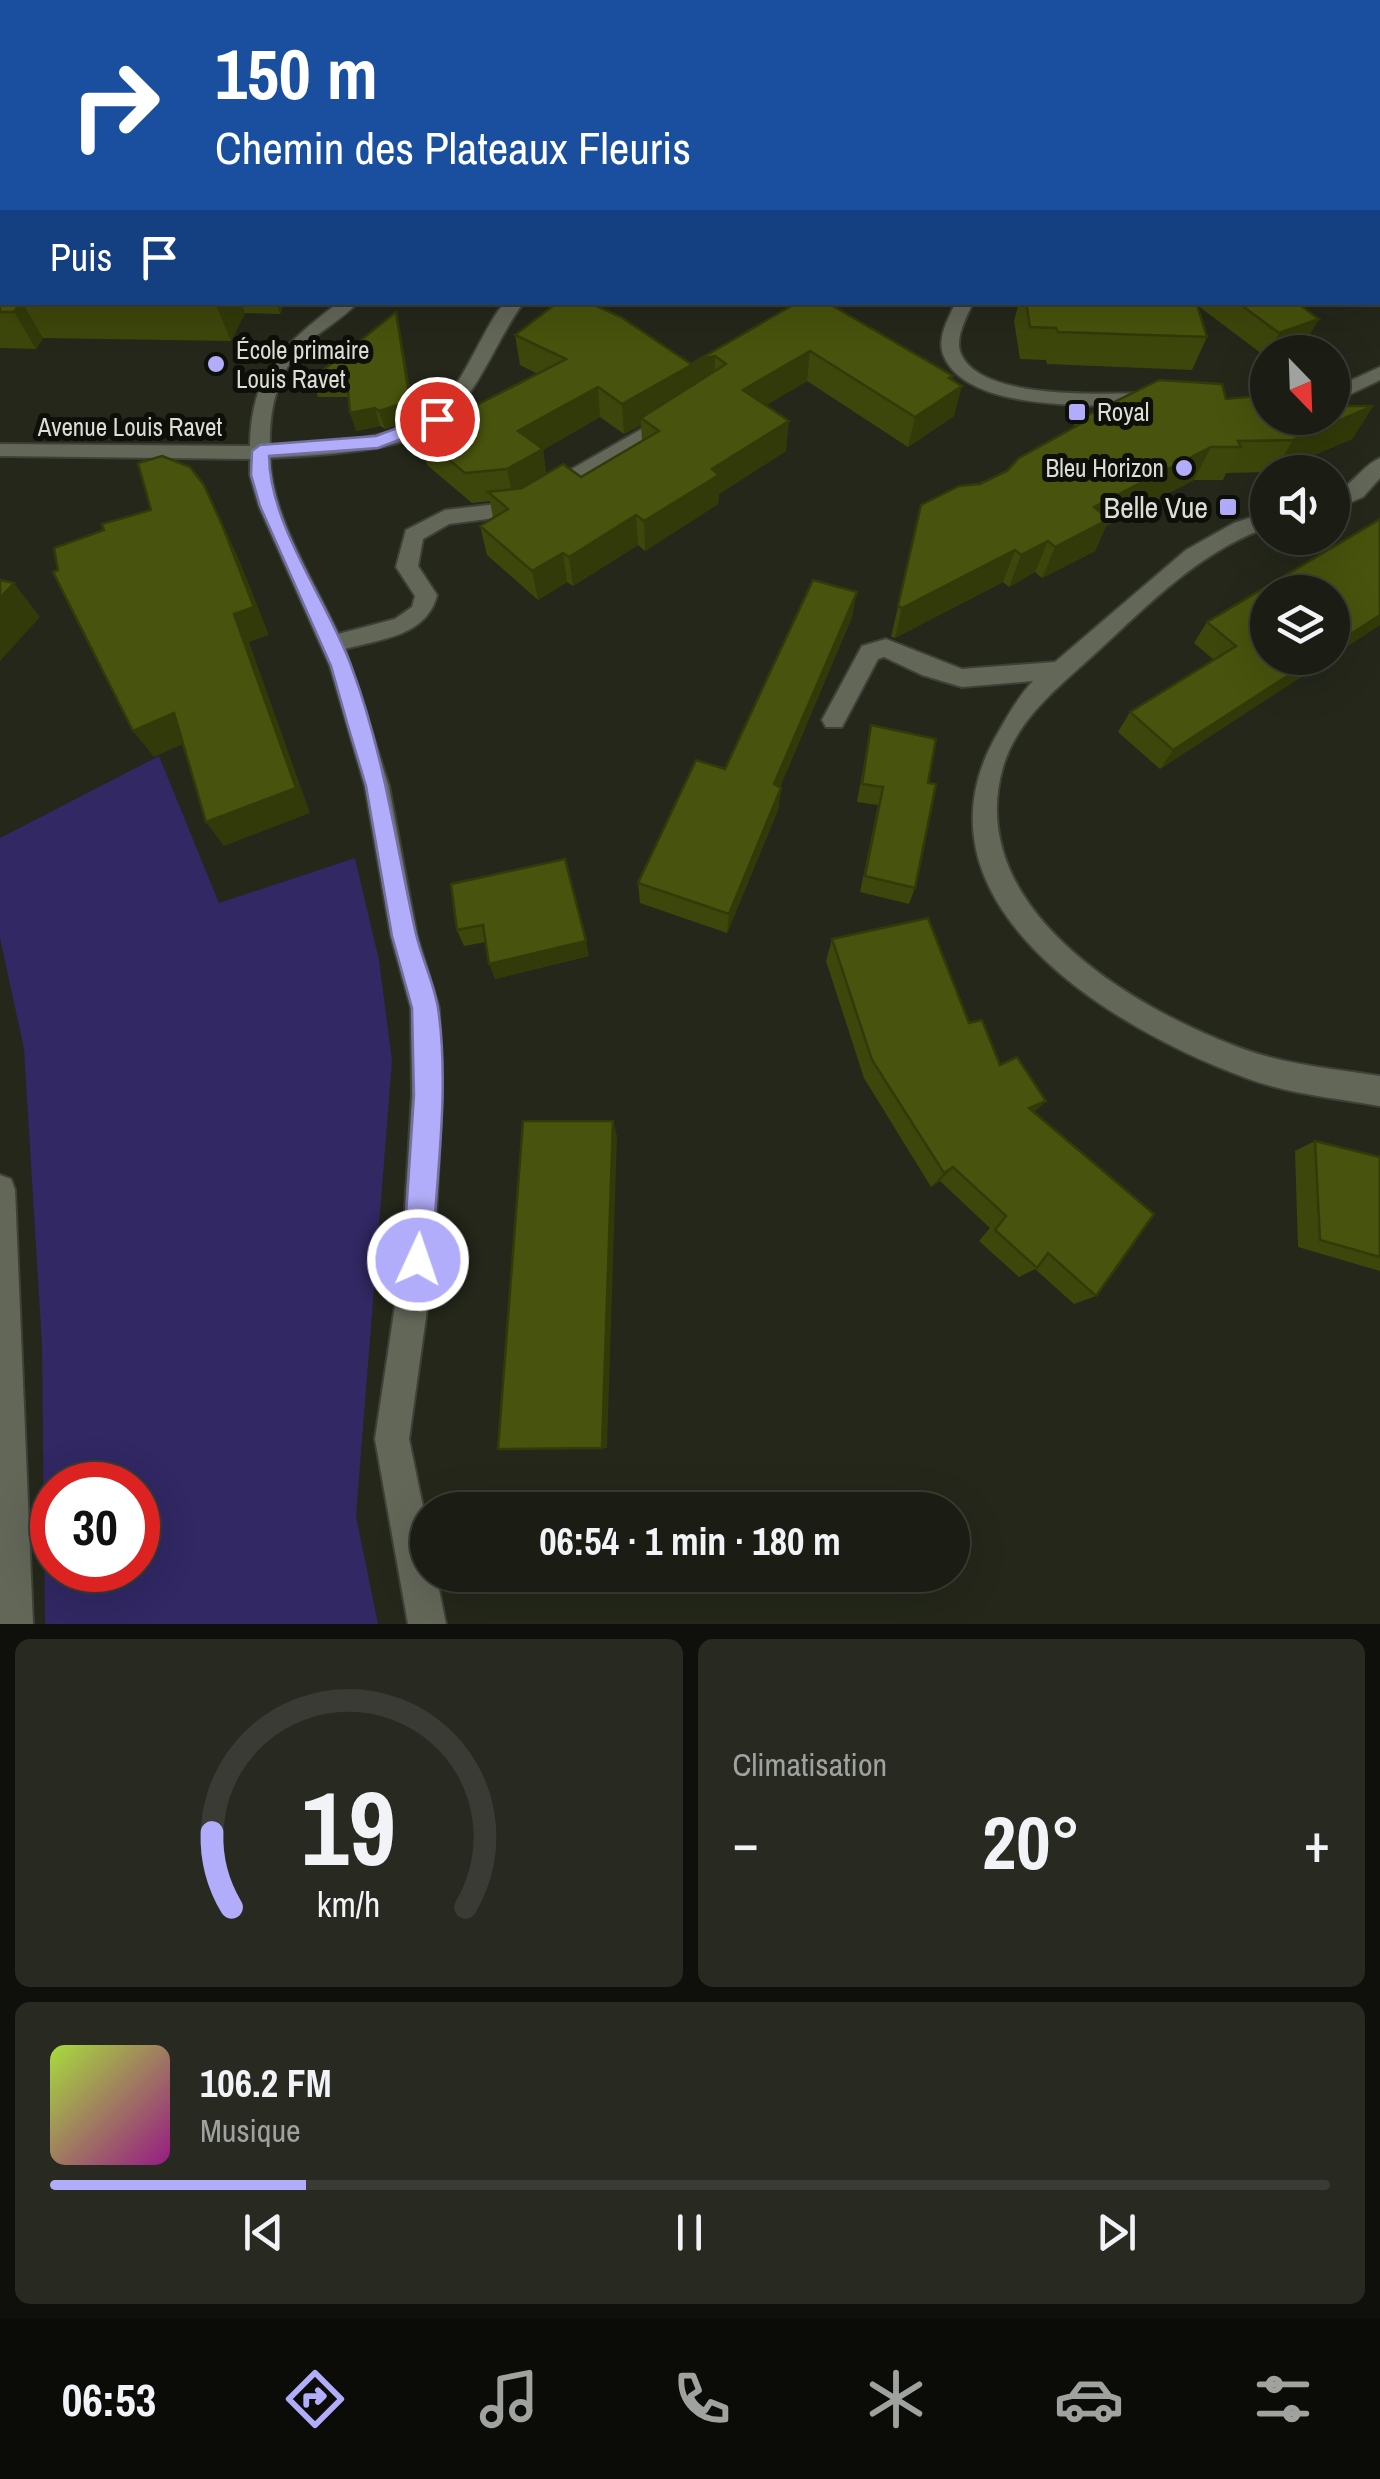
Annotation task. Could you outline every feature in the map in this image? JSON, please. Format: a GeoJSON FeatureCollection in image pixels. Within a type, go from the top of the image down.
{"type":"FeatureCollection","features":[{"type":"Feature","properties":{"kind":"street"},"geometry":{"type":"LineString","coordinates":[[346,305],[314,328],[283,360],[265,402],[260,475],[269,506],[342,666],[377,786],[404,936],[425,1008],[427,1095],[418,1260],[392,1439],[427,1624]]}},
{"type":"Feature","properties":{"kind":"street","name":"Avenue Louis Ravet"},"geometry":{"type":"LineString","coordinates":[[0,450],[210,454],[378,442],[437,419],[514,305]]}},
{"type":"Feature","properties":{"kind":"street"},"geometry":{"type":"LineString","coordinates":[[963,305],[950,339],[951,353],[958,365],[990,386],[1012,393],[1178,400]]}},
{"type":"Feature","properties":{"kind":"street"},"geometry":{"type":"LineString","coordinates":[[1350,390],[1380,373]]}},
{"type":"Feature","properties":{"kind":"street"},"geometry":{"type":"LineString","coordinates":[[331,644],[402,625],[422,611],[426,595],[407,568],[413,535],[445,517],[518,509],[680,414]]}},
{"type":"Feature","properties":{"kind":"street"},"geometry":{"type":"LineString","coordinates":[[1350,494],[1380,466]]}},
{"type":"Feature","properties":{"kind":"street"},"geometry":{"type":"LineString","coordinates":[[1250,527],[1200,549],[1029,700],[990,771],[981,808],[982,842],[997,879],[1022,920],[1086,981],[1145,1020],[1249,1065],[1380,1092]]}},
{"type":"Feature","properties":{"kind":"street"},"geometry":{"type":"LineString","coordinates":[[834,720],[870,652],[886,648],[962,678],[1062,670]]}},
{"type":"Feature","properties":{"kind":"street"},"geometry":{"type":"LineString","coordinates":[[0,1190],[14,1624]]}},
{"type":"Feature","properties":{"kind":"shaded area"},"geometry":{"type":"Polygon","coordinates":[[[159,756],[219,903],[355,858],[379,960],[392,1061],[356,1516],[378,1624],[45,1624],[45,1592],[160,1592],[160,1462],[43,1462],[42,1345],[24,1049],[0,938],[0,838],[159,756]]]}},
{"type":"Feature","properties":{"kind":"building"},"geometry":{"type":"Polygon","coordinates":[[[0,305],[19,305],[14,312],[0,312],[0,305]]]}},
{"type":"Feature","properties":{"kind":"building"},"geometry":{"type":"Polygon","coordinates":[[[554,305],[595,305],[621,317],[691,364],[793,305],[831,305],[953,376],[949,378],[962,386],[915,417],[810,351],[743,390],[789,421],[712,469],[719,475],[644,521],[636,515],[569,557],[563,553],[532,571],[480,526],[508,509],[488,492],[522,488],[563,464],[581,477],[659,431],[641,418],[726,364],[715,356],[704,358],[622,404],[598,387],[518,431],[543,449],[507,469],[465,473],[419,435],[566,359],[515,335],[554,305]]]}},
{"type":"Feature","properties":{"kind":"building"},"geometry":{"type":"Polygon","coordinates":[[[1026,305],[1197,305],[1207,337],[1058,332],[1056,328],[1030,327],[1026,305]]]}},
{"type":"Feature","properties":{"kind":"building"},"geometry":{"type":"Polygon","coordinates":[[[1241,305],[1300,305],[1319,319],[1279,333],[1241,305]]]}},
{"type":"Feature","properties":{"kind":"building"},"geometry":{"type":"Polygon","coordinates":[[[396,312],[410,401],[379,411],[375,408],[350,413],[347,379],[312,379],[396,312]]]}},
{"type":"Feature","properties":{"kind":"building"},"geometry":{"type":"Polygon","coordinates":[[[1159,380],[1222,384],[1226,399],[1250,397],[1250,435],[1305,435],[1293,440],[1238,441],[1241,447],[1211,447],[1094,507],[1109,519],[1055,547],[1048,541],[1021,555],[1015,550],[902,608],[898,606],[921,505],[959,486],[980,484],[1007,471],[1019,458],[1080,424],[1076,421],[1159,380]]]}},
{"type":"Feature","properties":{"kind":"building"},"geometry":{"type":"Polygon","coordinates":[[[1350,406],[1373,406],[1350,416],[1350,406]]]}},
{"type":"Feature","properties":{"kind":"building"},"geometry":{"type":"Polygon","coordinates":[[[415,428],[418,447],[400,433],[415,428]]]}},
{"type":"Feature","properties":{"kind":"building"},"geometry":{"type":"Polygon","coordinates":[[[162,456],[190,467],[204,485],[223,527],[254,607],[234,614],[296,788],[206,822],[174,713],[133,731],[53,572],[58,570],[54,548],[104,530],[102,524],[151,510],[138,463],[162,456]]]}},
{"type":"Feature","properties":{"kind":"building"},"geometry":{"type":"Polygon","coordinates":[[[1380,519],[1380,615],[1350,634],[1350,575],[1286,575],[1320,555],[1350,555],[1350,537],[1380,519]]]}},
{"type":"Feature","properties":{"kind":"building"},"geometry":{"type":"Polygon","coordinates":[[[0,580],[14,583],[0,598],[0,580]]]}},
{"type":"Feature","properties":{"kind":"building"},"geometry":{"type":"Polygon","coordinates":[[[813,580],[857,592],[774,784],[781,788],[729,914],[638,883],[696,760],[725,769],[813,580]]]}},
{"type":"Feature","properties":{"kind":"building"},"geometry":{"type":"Polygon","coordinates":[[[1250,596],[1250,675],[1289,675],[1173,750],[1130,712],[1236,646],[1207,622],[1250,596]]]}},
{"type":"Feature","properties":{"kind":"building"},"geometry":{"type":"Polygon","coordinates":[[[871,725],[936,739],[928,783],[936,784],[915,888],[865,876],[883,787],[862,784],[871,725]]]}},
{"type":"Feature","properties":{"kind":"building"},"geometry":{"type":"Polygon","coordinates":[[[565,859],[586,941],[489,964],[483,925],[457,930],[451,884],[565,859]]]}},
{"type":"Feature","properties":{"kind":"building"},"geometry":{"type":"Polygon","coordinates":[[[928,918],[969,1023],[982,1020],[1000,1065],[1017,1057],[1046,1101],[1029,1108],[1154,1214],[1096,1296],[1048,1253],[1037,1268],[995,1230],[1006,1216],[953,1167],[944,1173],[872,1060],[832,939],[928,918]]]}},
{"type":"Feature","properties":{"kind":"building"},"geometry":{"type":"Polygon","coordinates":[[[523,1121],[613,1121],[602,1448],[498,1449],[523,1121]]]}},
{"type":"Feature","properties":{"kind":"building"},"geometry":{"type":"Polygon","coordinates":[[[1315,1141],[1380,1157],[1380,1257],[1320,1240],[1315,1141]]]}},
{"type":"Feature","properties":{"kind":"place","name":"École primaire Louis Ravet"},"geometry":{"type":"Point","coordinates":[216,364]}},
{"type":"Feature","properties":{"kind":"place","name":"Royal"},"geometry":{"type":"Point","coordinates":[1077,412]}},
{"type":"Feature","properties":{"kind":"place","name":"Bleu Horizon"},"geometry":{"type":"Point","coordinates":[1184,468]}},
{"type":"Feature","properties":{"kind":"place","name":"Belle Vue"},"geometry":{"type":"Point","coordinates":[1228,507]}},
{"type":"Feature","properties":{"kind":"route"},"geometry":{"type":"LineString","coordinates":[[418,1260],[427,1095],[425,1008],[404,936],[377,786],[342,666],[269,506],[260,475],[260,451],[378,442],[437,419]]}}]}
